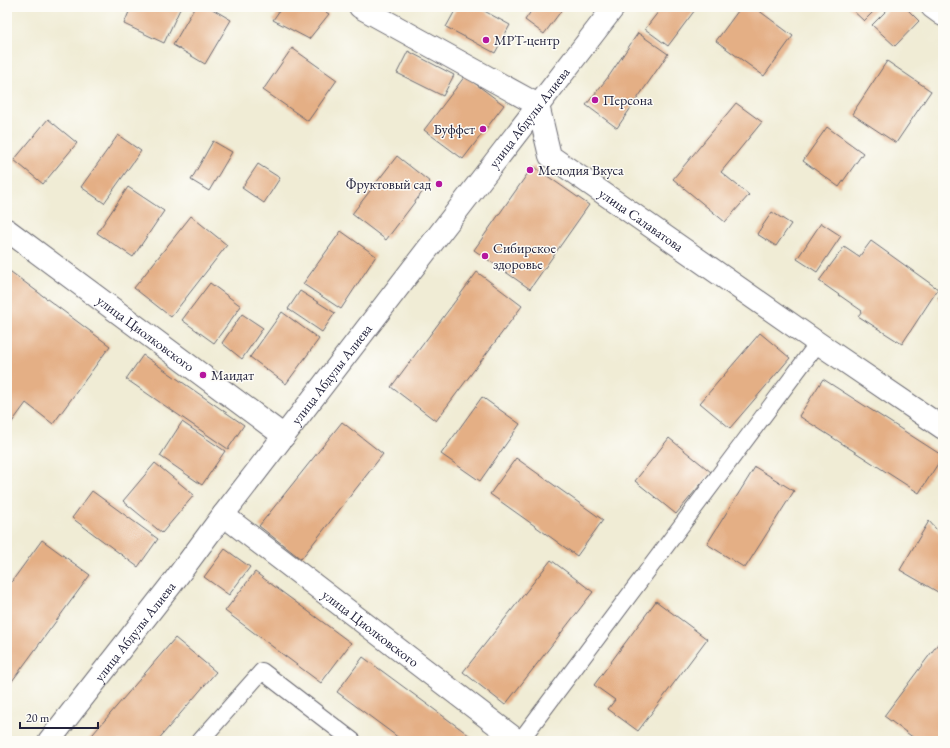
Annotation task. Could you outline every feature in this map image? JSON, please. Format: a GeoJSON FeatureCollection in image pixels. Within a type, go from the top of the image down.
{"type":"FeatureCollection","features":[{"type":"Feature","properties":{"kind":"street"},"geometry":{"type":"LineString","coordinates":[[360,7],[538,105]]}},
{"type":"Feature","properties":{"kind":"street","name":"улица Абдулы Алиева"},"geometry":{"type":"LineString","coordinates":[[49,741],[171,585],[223,515],[614,7]]}},
{"type":"Feature","properties":{"kind":"street"},"geometry":{"type":"LineString","coordinates":[[932,7],[943,15]]}},
{"type":"Feature","properties":{"kind":"street","name":"улица Салаватова"},"geometry":{"type":"LineString","coordinates":[[538,105],[550,156],[818,343],[943,428]]}},
{"type":"Feature","properties":{"kind":"street","name":"улица Циолковского"},"geometry":{"type":"LineString","coordinates":[[7,230],[284,436]]}},
{"type":"Feature","properties":{"kind":"street","name":"улица Циолковского"},"geometry":{"type":"LineString","coordinates":[[223,515],[519,741]]}},
{"type":"Feature","properties":{"kind":"lane"},"geometry":{"type":"LineString","coordinates":[[519,741],[818,343]]}},
{"type":"Feature","properties":{"kind":"lane"},"geometry":{"type":"LineString","coordinates":[[200,741],[262,671],[353,741]]}},
{"type":"Feature","properties":{"kind":"building"},"geometry":{"type":"Polygon","coordinates":[[[131,7],[181,7],[164,43],[124,24],[131,7]]]}},
{"type":"Feature","properties":{"kind":"building"},"geometry":{"type":"Polygon","coordinates":[[[195,7],[209,7],[231,20],[205,64],[173,45],[195,7]]]}},
{"type":"Feature","properties":{"kind":"building"},"geometry":{"type":"Polygon","coordinates":[[[282,7],[318,7],[329,14],[309,39],[273,20],[282,7]]]}},
{"type":"Feature","properties":{"kind":"building","name":"МРТ-центр"},"geometry":{"type":"Polygon","coordinates":[[[457,7],[477,7],[510,25],[495,53],[446,27],[457,7]]]}},
{"type":"Feature","properties":{"kind":"building"},"geometry":{"type":"Polygon","coordinates":[[[534,7],[564,7],[544,34],[525,20],[534,7]]]}},
{"type":"Feature","properties":{"kind":"building"},"geometry":{"type":"Polygon","coordinates":[[[662,7],[690,7],[695,10],[668,46],[645,29],[662,7]]]}},
{"type":"Feature","properties":{"kind":"building"},"geometry":{"type":"Polygon","coordinates":[[[741,7],[754,7],[793,36],[764,76],[716,41],[741,7]]]}},
{"type":"Feature","properties":{"kind":"building"},"geometry":{"type":"Polygon","coordinates":[[[849,7],[878,7],[864,21],[849,7]]]}},
{"type":"Feature","properties":{"kind":"building"},"geometry":{"type":"Polygon","coordinates":[[[890,7],[905,7],[919,21],[895,46],[872,25],[890,7]]]}},
{"type":"Feature","properties":{"kind":"building"},"geometry":{"type":"Polygon","coordinates":[[[638,33],[668,54],[617,128],[586,105],[609,76],[638,33]]]}},
{"type":"Feature","properties":{"kind":"building"},"geometry":{"type":"Polygon","coordinates":[[[292,48],[337,80],[308,121],[263,90],[292,48]]]}},
{"type":"Feature","properties":{"kind":"building"},"geometry":{"type":"Polygon","coordinates":[[[408,51],[454,75],[443,96],[397,73],[408,51]]]}},
{"type":"Feature","properties":{"kind":"building"},"geometry":{"type":"Polygon","coordinates":[[[887,61],[931,91],[896,143],[852,114],[887,61]]]}},
{"type":"Feature","properties":{"kind":"building"},"geometry":{"type":"Polygon","coordinates":[[[465,76],[504,105],[463,159],[424,130],[465,76]]]}},
{"type":"Feature","properties":{"kind":"building"},"geometry":{"type":"Polygon","coordinates":[[[736,103],[762,122],[721,172],[749,195],[725,222],[673,179],[736,103]]]}},
{"type":"Feature","properties":{"kind":"building"},"geometry":{"type":"Polygon","coordinates":[[[48,119],[77,143],[43,184],[14,160],[48,119]]]}},
{"type":"Feature","properties":{"kind":"building"},"geometry":{"type":"Polygon","coordinates":[[[827,127],[863,153],[839,187],[803,161],[827,127]]]}},
{"type":"Feature","properties":{"kind":"building"},"geometry":{"type":"Polygon","coordinates":[[[118,135],[141,151],[104,203],[81,187],[118,135]]]}},
{"type":"Feature","properties":{"kind":"building"},"geometry":{"type":"Polygon","coordinates":[[[213,141],[232,152],[209,191],[191,180],[213,141]]]}},
{"type":"Feature","properties":{"kind":"building"},"geometry":{"type":"Polygon","coordinates":[[[397,156],[430,182],[386,240],[352,214],[397,156]]]}},
{"type":"Feature","properties":{"kind":"building"},"geometry":{"type":"Polygon","coordinates":[[[258,164],[280,178],[264,203],[242,188],[258,164]]]}},
{"type":"Feature","properties":{"kind":"building"},"geometry":{"type":"Polygon","coordinates":[[[533,166],[589,205],[530,289],[474,250],[533,166]]]}},
{"type":"Feature","properties":{"kind":"building"},"geometry":{"type":"Polygon","coordinates":[[[128,187],[164,211],[133,257],[97,233],[128,187]]]}},
{"type":"Feature","properties":{"kind":"building"},"geometry":{"type":"Polygon","coordinates":[[[772,212],[791,224],[776,246],[757,234],[772,212]]]}},
{"type":"Feature","properties":{"kind":"building"},"geometry":{"type":"Polygon","coordinates":[[[191,216],[227,245],[171,317],[134,288],[191,216]]]}},
{"type":"Feature","properties":{"kind":"building"},"geometry":{"type":"Polygon","coordinates":[[[821,223],[841,236],[817,272],[797,259],[821,223]]]}},
{"type":"Feature","properties":{"kind":"building"},"geometry":{"type":"Polygon","coordinates":[[[341,231],[376,256],[341,309],[303,284],[341,231]]]}},
{"type":"Feature","properties":{"kind":"building"},"geometry":{"type":"Polygon","coordinates":[[[871,241],[938,289],[902,344],[858,316],[862,311],[819,281],[844,247],[859,257],[871,241]]]}},
{"type":"Feature","properties":{"kind":"building"},"geometry":{"type":"Polygon","coordinates":[[[7,269],[110,346],[53,424],[26,403],[7,429],[7,269]]]}},
{"type":"Feature","properties":{"kind":"building"},"geometry":{"type":"Polygon","coordinates":[[[477,272],[522,306],[436,421],[391,387],[477,272]]]}},
{"type":"Feature","properties":{"kind":"building"},"geometry":{"type":"Polygon","coordinates":[[[210,283],[241,306],[214,343],[182,320],[210,283]]]}},
{"type":"Feature","properties":{"kind":"building"},"geometry":{"type":"Polygon","coordinates":[[[300,291],[335,313],[322,332],[288,309],[300,291]]]}},
{"type":"Feature","properties":{"kind":"building"},"geometry":{"type":"Polygon","coordinates":[[[943,291],[943,302],[938,298],[943,291]]]}},
{"type":"Feature","properties":{"kind":"building"},"geometry":{"type":"Polygon","coordinates":[[[282,312],[319,339],[286,384],[250,357],[282,312]]]}},
{"type":"Feature","properties":{"kind":"building"},"geometry":{"type":"Polygon","coordinates":[[[242,314],[263,328],[242,359],[222,343],[242,314]]]}},
{"type":"Feature","properties":{"kind":"building"},"geometry":{"type":"Polygon","coordinates":[[[760,333],[790,358],[730,428],[700,403],[760,333]]]}},
{"type":"Feature","properties":{"kind":"building"},"geometry":{"type":"Polygon","coordinates":[[[143,355],[244,425],[228,449],[126,379],[143,355]]]}},
{"type":"Feature","properties":{"kind":"building"},"geometry":{"type":"Polygon","coordinates":[[[823,379],[943,456],[919,493],[799,416],[823,379]]]}},
{"type":"Feature","properties":{"kind":"building"},"geometry":{"type":"Polygon","coordinates":[[[482,397],[520,424],[480,481],[441,454],[482,397]]]}},
{"type":"Feature","properties":{"kind":"building"},"geometry":{"type":"Polygon","coordinates":[[[182,422],[225,451],[202,485],[160,456],[182,422]]]}},
{"type":"Feature","properties":{"kind":"building"},"geometry":{"type":"Polygon","coordinates":[[[342,422],[383,454],[301,559],[259,526],[342,422]]]}},
{"type":"Feature","properties":{"kind":"building"},"geometry":{"type":"Polygon","coordinates":[[[669,438],[711,472],[676,514],[635,481],[669,438]]]}},
{"type":"Feature","properties":{"kind":"building"},"geometry":{"type":"Polygon","coordinates":[[[516,458],[603,520],[577,556],[490,494],[516,458]]]}},
{"type":"Feature","properties":{"kind":"building"},"geometry":{"type":"Polygon","coordinates":[[[155,463],[194,495],[162,533],[123,501],[155,463]]]}},
{"type":"Feature","properties":{"kind":"building"},"geometry":{"type":"Polygon","coordinates":[[[755,467],[794,491],[745,568],[707,544],[755,467]]]}},
{"type":"Feature","properties":{"kind":"building"},"geometry":{"type":"Polygon","coordinates":[[[92,491],[158,539],[138,567],[72,518],[92,491]]]}},
{"type":"Feature","properties":{"kind":"building"},"geometry":{"type":"Polygon","coordinates":[[[929,521],[943,537],[943,595],[900,570],[929,521]]]}},
{"type":"Feature","properties":{"kind":"building"},"geometry":{"type":"Polygon","coordinates":[[[42,540],[90,575],[7,688],[7,588],[42,540]]]}},
{"type":"Feature","properties":{"kind":"building"},"geometry":{"type":"Polygon","coordinates":[[[225,549],[250,567],[229,595],[204,577],[225,549]]]}},
{"type":"Feature","properties":{"kind":"building"},"geometry":{"type":"Polygon","coordinates":[[[551,560],[593,592],[505,705],[463,672],[551,560]]]}},
{"type":"Feature","properties":{"kind":"building"},"geometry":{"type":"Polygon","coordinates":[[[255,572],[351,643],[321,683],[225,611],[255,572]]]}},
{"type":"Feature","properties":{"kind":"building"},"geometry":{"type":"Polygon","coordinates":[[[656,601],[707,639],[638,731],[608,709],[615,700],[594,685],[656,601]]]}},
{"type":"Feature","properties":{"kind":"building"},"geometry":{"type":"Polygon","coordinates":[[[943,637],[943,733],[937,741],[918,741],[884,716],[943,637]]]}},
{"type":"Feature","properties":{"kind":"building"},"geometry":{"type":"Polygon","coordinates":[[[175,638],[216,672],[157,741],[87,741],[175,638]]]}},
{"type":"Feature","properties":{"kind":"building"},"geometry":{"type":"Polygon","coordinates":[[[363,657],[477,741],[403,741],[337,692],[363,657]]]}},
{"type":"Feature","properties":{"kind":"place","name":"МРТ-центр"},"geometry":{"type":"Point","coordinates":[486,40]}},
{"type":"Feature","properties":{"kind":"place","name":"Персона"},"geometry":{"type":"Point","coordinates":[595,100]}},
{"type":"Feature","properties":{"kind":"place","name":"Буффет"},"geometry":{"type":"Point","coordinates":[483,129]}},
{"type":"Feature","properties":{"kind":"place","name":"Мелодия Вкуса"},"geometry":{"type":"Point","coordinates":[530,170]}},
{"type":"Feature","properties":{"kind":"place","name":"Фруктовый сад"},"geometry":{"type":"Point","coordinates":[439,184]}},
{"type":"Feature","properties":{"kind":"place","name":"Сибирское здоровье"},"geometry":{"type":"Point","coordinates":[485,256]}},
{"type":"Feature","properties":{"kind":"place","name":"Маидат"},"geometry":{"type":"Point","coordinates":[203,375]}}]}
